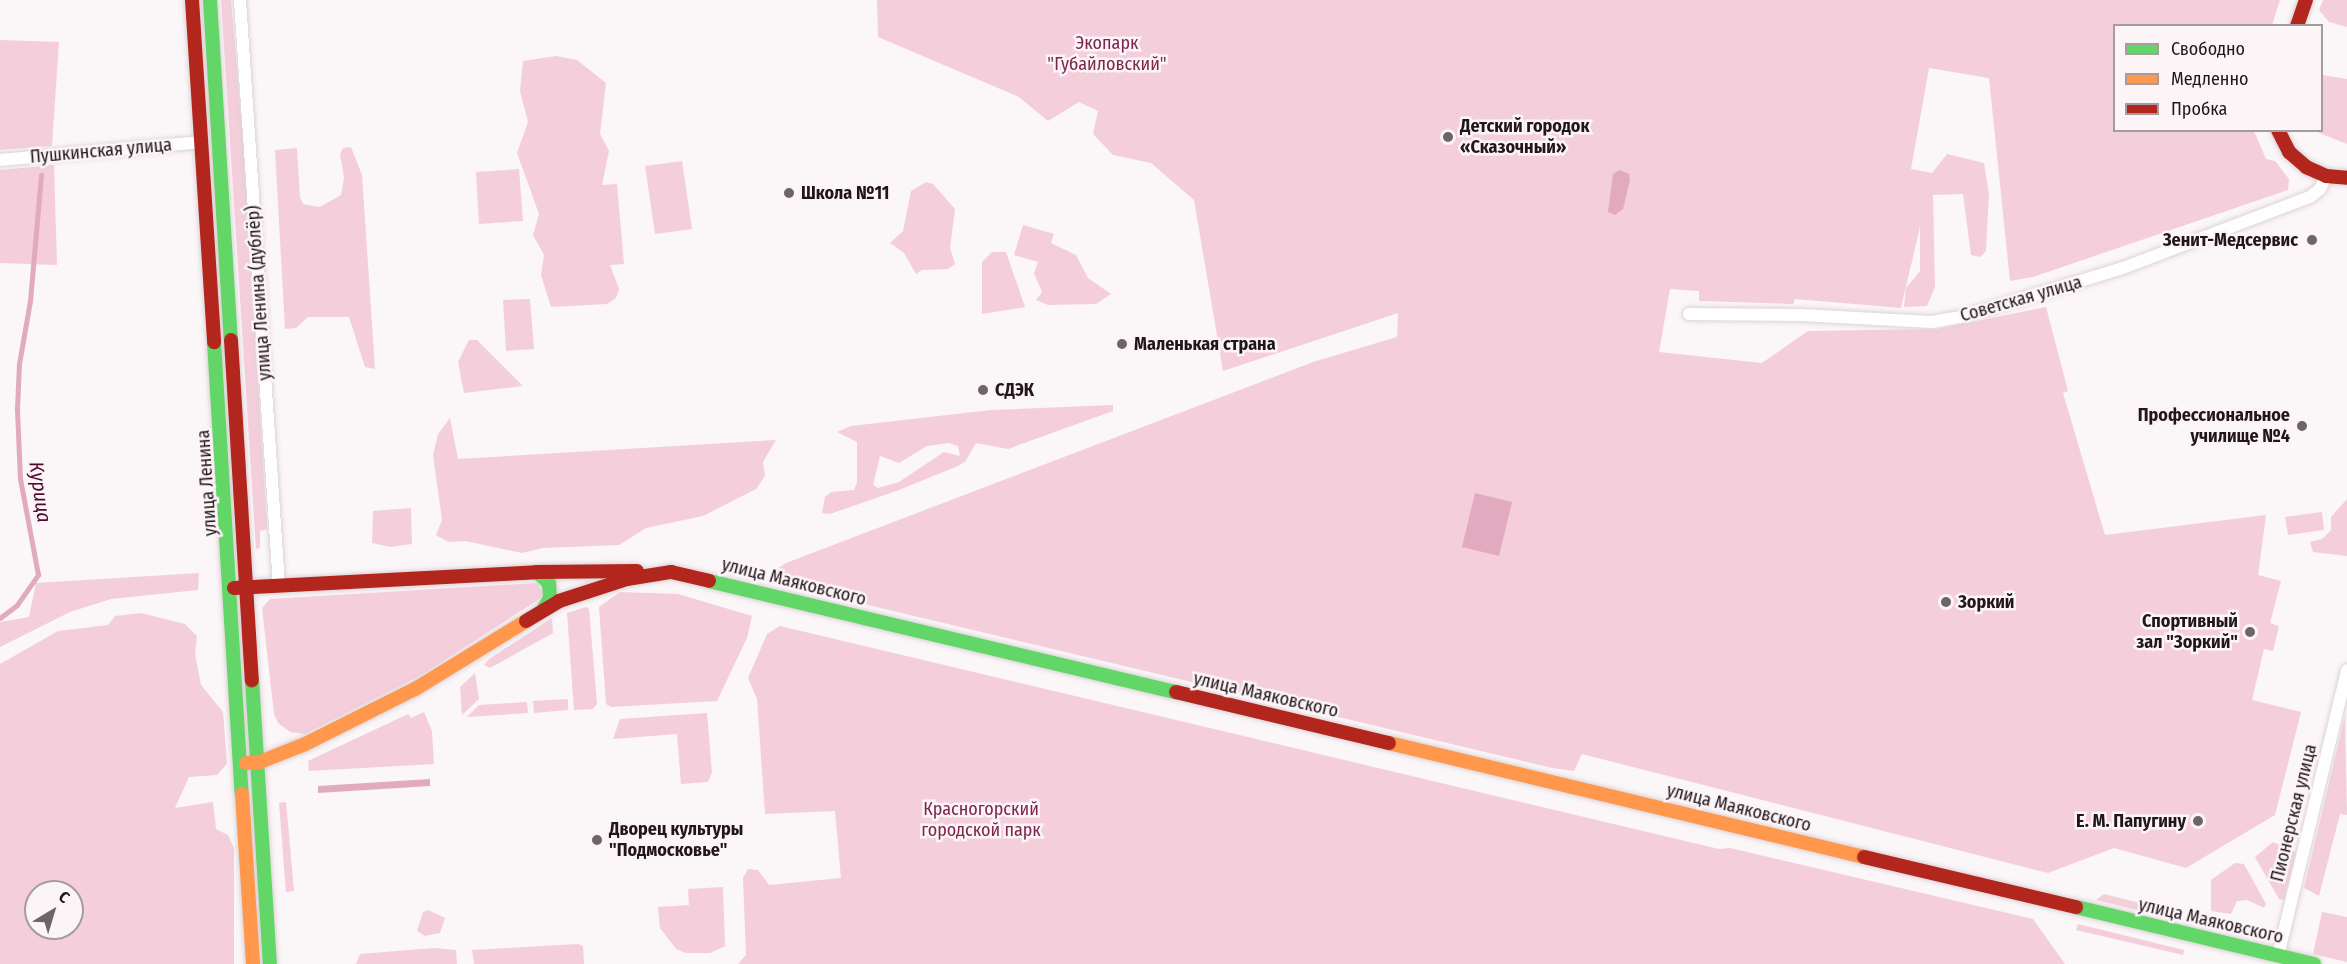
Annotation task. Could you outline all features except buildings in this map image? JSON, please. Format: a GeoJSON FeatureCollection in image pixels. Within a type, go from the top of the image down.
{"type":"FeatureCollection","features":[{"type":"Feature","properties":{"kind":"street","name":"улица Ленина"},"geometry":{"type":"LineString","coordinates":[[192,0],[253,964]]}},
{"type":"Feature","properties":{"kind":"street","name":"улица Ленина"},"geometry":{"type":"LineString","coordinates":[[210,0],[260,762],[270,964]]}},
{"type":"Feature","properties":{"kind":"street","name":"улица Ленина (дублёр)"},"geometry":{"type":"LineString","coordinates":[[240,0],[279,585]]}},
{"type":"Feature","properties":{"kind":"street"},"geometry":{"type":"LineString","coordinates":[[2298,24],[2306,0]]}},
{"type":"Feature","properties":{"kind":"street"},"geometry":{"type":"LineString","coordinates":[[2279,132],[2297,160],[2326,176],[2347,178]]}},
{"type":"Feature","properties":{"kind":"street","name":"Пушкинская улица"},"geometry":{"type":"LineString","coordinates":[[0,160],[202,142]]}},
{"type":"Feature","properties":{"kind":"street","name":"Советская улица"},"geometry":{"type":"LineString","coordinates":[[1689,314],[1802,315],[1932,322],[1966,316],[2123,268],[2310,197],[2320,189],[2326,176]]}},
{"type":"Feature","properties":{"kind":"street"},"geometry":{"type":"LineString","coordinates":[[231,588],[537,572],[671,572]]}},
{"type":"Feature","properties":{"kind":"street"},"geometry":{"type":"LineString","coordinates":[[537,572],[544,577],[550,590],[544,608]]}},
{"type":"Feature","properties":{"kind":"street","name":"улица Маяковского"},"geometry":{"type":"LineString","coordinates":[[242,763],[260,762],[305,744],[415,689],[544,608],[599,586],[671,572],[2277,960],[2314,964]]}},
{"type":"Feature","properties":{"kind":"street","name":"Пионерская улица"},"geometry":{"type":"LineString","coordinates":[[2277,960],[2347,670]]}},
{"type":"Feature","properties":{"kind":"green space"},"geometry":{"type":"Polygon","coordinates":[[[221,0],[231,0],[244,152],[267,529],[260,531],[260,548],[256,549],[221,0]]]}},
{"type":"Feature","properties":{"kind":"green space","name":"Экопарк \"Губайловский\""},"geometry":{"type":"Polygon","coordinates":[[[877,0],[2280,0],[2272,24],[2113,24],[2113,132],[2254,132],[2266,159],[2275,161],[2289,179],[2288,190],[2033,277],[2010,281],[1989,78],[1929,68],[1911,169],[1932,173],[1947,154],[1984,163],[1989,194],[1986,251],[1980,257],[1971,255],[1963,194],[1933,195],[1935,287],[1927,306],[1904,307],[1906,288],[1920,271],[1920,227],[1901,308],[1795,299],[1793,304],[1699,301],[1699,291],[1670,289],[1659,352],[1762,363],[1808,331],[1937,329],[2046,307],[2068,391],[2063,393],[2105,535],[2266,515],[2258,575],[2281,581],[2270,623],[2279,626],[2273,651],[2264,649],[2252,700],[2301,712],[2275,815],[2186,868],[2114,848],[2048,873],[1582,754],[1574,771],[1552,768],[780,584],[775,576],[777,569],[786,563],[1313,362],[1397,337],[1398,313],[1223,371],[1194,200],[1151,163],[1113,155],[1093,134],[1098,111],[1079,102],[1048,121],[1019,97],[878,37],[877,0]]]}},
{"type":"Feature","properties":{"kind":"green space"},"geometry":{"type":"Polygon","coordinates":[[[2323,0],[2347,0],[2347,27],[2329,22],[2319,10],[2323,0]]]}},
{"type":"Feature","properties":{"kind":"green space"},"geometry":{"type":"Polygon","coordinates":[[[0,40],[59,42],[52,146],[0,150],[0,40]]]}},
{"type":"Feature","properties":{"kind":"green space"},"geometry":{"type":"Polygon","coordinates":[[[556,56],[577,60],[606,83],[600,134],[609,151],[602,185],[617,184],[624,264],[610,265],[619,289],[616,298],[607,304],[551,307],[541,275],[544,255],[533,235],[539,214],[517,153],[528,122],[520,91],[523,61],[556,56]]]}},
{"type":"Feature","properties":{"kind":"green space"},"geometry":{"type":"Polygon","coordinates":[[[2323,75],[2347,79],[2347,144],[2317,132],[2323,132],[2323,75]]]}},
{"type":"Feature","properties":{"kind":"green space"},"geometry":{"type":"Polygon","coordinates":[[[351,147],[362,175],[375,369],[365,367],[349,317],[308,317],[296,328],[285,329],[275,150],[297,148],[300,197],[303,204],[320,207],[341,195],[344,178],[340,154],[343,148],[351,147]]]}},
{"type":"Feature","properties":{"kind":"green space"},"geometry":{"type":"Polygon","coordinates":[[[682,161],[692,229],[655,234],[645,166],[682,161]]]}},
{"type":"Feature","properties":{"kind":"green space"},"geometry":{"type":"Polygon","coordinates":[[[54,165],[57,265],[0,263],[0,170],[54,165]]]}},
{"type":"Feature","properties":{"kind":"green space"},"geometry":{"type":"Polygon","coordinates":[[[519,169],[523,221],[479,224],[476,172],[519,169]]]}},
{"type":"Feature","properties":{"kind":"green space"},"geometry":{"type":"Polygon","coordinates":[[[926,182],[933,184],[955,209],[950,248],[955,264],[948,269],[922,270],[916,274],[904,253],[890,243],[903,231],[911,191],[926,182]]]}},
{"type":"Feature","properties":{"kind":"green space"},"geometry":{"type":"Polygon","coordinates":[[[1023,225],[1054,234],[1051,243],[1076,255],[1088,278],[1111,294],[1096,304],[1048,305],[1036,300],[1042,292],[1034,273],[1038,262],[1014,255],[1023,225]]]}},
{"type":"Feature","properties":{"kind":"green space"},"geometry":{"type":"Polygon","coordinates":[[[992,252],[1006,252],[1025,307],[982,314],[982,262],[992,252]]]}},
{"type":"Feature","properties":{"kind":"green space"},"geometry":{"type":"Polygon","coordinates":[[[530,299],[534,349],[506,351],[503,300],[530,299]]]}},
{"type":"Feature","properties":{"kind":"green space"},"geometry":{"type":"Polygon","coordinates":[[[469,340],[477,340],[523,386],[464,393],[458,362],[469,340]]]}},
{"type":"Feature","properties":{"kind":"green space"},"geometry":{"type":"Polygon","coordinates":[[[1113,405],[1113,411],[1008,449],[976,443],[965,462],[958,466],[830,514],[822,513],[825,497],[831,492],[854,490],[857,483],[857,442],[837,432],[851,426],[991,410],[1113,405]],[[949,443],[927,446],[899,463],[880,456],[873,485],[878,488],[899,482],[944,452],[960,456],[958,446],[949,443]]]}},
{"type":"Feature","properties":{"kind":"green space"},"geometry":{"type":"Polygon","coordinates":[[[450,418],[458,459],[776,440],[763,462],[765,476],[756,489],[703,516],[646,528],[619,545],[543,548],[522,553],[465,541],[448,542],[436,535],[442,520],[433,455],[438,434],[450,418]]]}},
{"type":"Feature","properties":{"kind":"green space"},"geometry":{"type":"Polygon","coordinates":[[[2347,499],[2347,556],[2313,552],[2310,542],[2322,539],[2331,530],[2331,517],[2347,499]]]}},
{"type":"Feature","properties":{"kind":"green space"},"geometry":{"type":"Polygon","coordinates":[[[411,508],[412,544],[390,547],[372,543],[373,511],[411,508]]]}},
{"type":"Feature","properties":{"kind":"green space"},"geometry":{"type":"Polygon","coordinates":[[[2322,512],[2324,530],[2288,535],[2285,517],[2322,512]]]}},
{"type":"Feature","properties":{"kind":"green space"},"geometry":{"type":"Polygon","coordinates":[[[199,573],[198,590],[111,599],[70,612],[0,647],[0,622],[29,617],[36,583],[199,573]]]}},
{"type":"Feature","properties":{"kind":"green space"},"geometry":{"type":"Polygon","coordinates":[[[537,583],[543,594],[538,600],[420,676],[305,734],[290,732],[278,723],[274,714],[262,608],[270,599],[537,583]]]}},
{"type":"Feature","properties":{"kind":"green space"},"geometry":{"type":"Polygon","coordinates":[[[620,592],[678,594],[752,616],[747,638],[717,701],[611,707],[606,704],[599,607],[620,592]]]}},
{"type":"Feature","properties":{"kind":"green space"},"geometry":{"type":"Polygon","coordinates":[[[586,607],[589,609],[597,704],[593,709],[574,710],[567,613],[586,607]]]}},
{"type":"Feature","properties":{"kind":"green space"},"geometry":{"type":"Polygon","coordinates":[[[141,613],[185,624],[197,636],[195,654],[201,685],[223,712],[227,764],[217,775],[189,777],[175,808],[213,802],[216,829],[228,835],[234,848],[234,964],[0,964],[0,664],[58,631],[108,625],[115,616],[141,613]]]}},
{"type":"Feature","properties":{"kind":"green space"},"geometry":{"type":"Polygon","coordinates":[[[552,618],[553,633],[490,668],[484,665],[489,659],[552,618]]]}},
{"type":"Feature","properties":{"kind":"green space","name":"Красногорский городской парк"},"geometry":{"type":"Polygon","coordinates":[[[780,626],[1719,849],[1730,848],[2033,919],[2065,964],[738,964],[746,955],[743,878],[748,869],[758,870],[769,885],[841,878],[835,811],[765,814],[757,699],[748,678],[767,634],[780,626]]]}},
{"type":"Feature","properties":{"kind":"green space"},"geometry":{"type":"Polygon","coordinates":[[[475,673],[479,699],[462,715],[460,687],[475,673]]]}},
{"type":"Feature","properties":{"kind":"green space"},"geometry":{"type":"Polygon","coordinates":[[[568,699],[568,710],[534,713],[533,701],[568,699]]]}},
{"type":"Feature","properties":{"kind":"green space"},"geometry":{"type":"Polygon","coordinates":[[[527,702],[528,713],[467,717],[479,705],[527,702]]]}},
{"type":"Feature","properties":{"kind":"green space"},"geometry":{"type":"Polygon","coordinates":[[[424,712],[432,731],[434,764],[309,771],[308,761],[408,714],[411,718],[424,712]]]}},
{"type":"Feature","properties":{"kind":"green space"},"geometry":{"type":"Polygon","coordinates":[[[707,713],[712,773],[708,782],[681,784],[677,734],[613,739],[620,719],[707,713]]]}},
{"type":"Feature","properties":{"kind":"green space"},"geometry":{"type":"Polygon","coordinates":[[[2345,716],[2347,815],[2340,814],[2319,896],[2304,888],[2345,716]]]}},
{"type":"Feature","properties":{"kind":"green space"},"geometry":{"type":"Polygon","coordinates":[[[286,802],[294,891],[286,892],[279,803],[286,802]]]}},
{"type":"Feature","properties":{"kind":"green space"},"geometry":{"type":"Polygon","coordinates":[[[2273,842],[2296,852],[2284,900],[2279,899],[2255,857],[2273,842]]]}},
{"type":"Feature","properties":{"kind":"green space"},"geometry":{"type":"Polygon","coordinates":[[[2235,863],[2244,864],[2266,904],[2264,908],[2247,900],[2237,901],[2231,914],[2211,911],[2211,880],[2235,863]]]}},
{"type":"Feature","properties":{"kind":"green space"},"geometry":{"type":"Polygon","coordinates":[[[723,887],[725,946],[710,953],[686,953],[676,949],[660,928],[658,907],[689,905],[688,889],[723,887]]]}},
{"type":"Feature","properties":{"kind":"green space"},"geometry":{"type":"Polygon","coordinates":[[[2104,894],[2160,908],[2164,913],[2161,916],[2096,900],[2104,894]]]}},
{"type":"Feature","properties":{"kind":"green space"},"geometry":{"type":"Polygon","coordinates":[[[428,910],[445,918],[440,933],[425,936],[417,931],[423,912],[428,910]]]}},
{"type":"Feature","properties":{"kind":"green space"},"geometry":{"type":"Polygon","coordinates":[[[2322,912],[2347,917],[2347,962],[2313,954],[2322,912]]]}},
{"type":"Feature","properties":{"kind":"green space"},"geometry":{"type":"Polygon","coordinates":[[[2078,924],[2184,950],[2183,955],[2076,930],[2078,924]]]}},
{"type":"Feature","properties":{"kind":"green space"},"geometry":{"type":"Polygon","coordinates":[[[578,944],[583,946],[584,964],[474,964],[472,950],[578,944]]]}},
{"type":"Feature","properties":{"kind":"green space"},"geometry":{"type":"Polygon","coordinates":[[[434,948],[456,950],[457,964],[356,964],[360,954],[434,948]]]}},
{"type":"Feature","properties":{"kind":"shaded area"},"geometry":{"type":"Polygon","coordinates":[[[1620,170],[1629,174],[1630,180],[1623,209],[1615,215],[1608,212],[1613,174],[1620,170]]]}},
{"type":"Feature","properties":{"kind":"shaded area"},"geometry":{"type":"Polygon","coordinates":[[[1475,493],[1512,502],[1499,556],[1462,547],[1475,493]]]}},
{"type":"Feature","properties":{"kind":"shaded area"},"geometry":{"type":"Polygon","coordinates":[[[430,779],[430,786],[318,793],[318,786],[430,779]]]}},
{"type":"Feature","properties":{"kind":"waterway","name":"Курица"},"geometry":{"type":"LineString","coordinates":[[0,618],[17,605],[38,575],[20,479],[17,409],[19,364],[30,301],[41,175]]}},
{"type":"Feature","properties":{"kind":"traffic: fast"},"geometry":{"type":"LineString","coordinates":[[210,0],[231,340]]}},
{"type":"Feature","properties":{"kind":"traffic: fast"},"geometry":{"type":"LineString","coordinates":[[214,342],[242,794]]}},
{"type":"Feature","properties":{"kind":"traffic: fast"},"geometry":{"type":"LineString","coordinates":[[537,572],[549,583],[550,598],[544,608]]}},
{"type":"Feature","properties":{"kind":"traffic: fast"},"geometry":{"type":"LineString","coordinates":[[709,581],[1176,692]]}},
{"type":"Feature","properties":{"kind":"traffic: fast"},"geometry":{"type":"LineString","coordinates":[[252,680],[270,964]]}},
{"type":"Feature","properties":{"kind":"traffic: fast"},"geometry":{"type":"LineString","coordinates":[[2076,907],[2314,964]]}},
{"type":"Feature","properties":{"kind":"traffic: slow"},"geometry":{"type":"LineString","coordinates":[[246,763],[260,762],[305,744],[415,689],[526,621]]}},
{"type":"Feature","properties":{"kind":"traffic: slow"},"geometry":{"type":"LineString","coordinates":[[1389,743],[1864,857]]}},
{"type":"Feature","properties":{"kind":"traffic: slow"},"geometry":{"type":"LineString","coordinates":[[242,794],[253,964]]}},
{"type":"Feature","properties":{"kind":"traffic: jam"},"geometry":{"type":"LineString","coordinates":[[192,0],[214,342]]}},
{"type":"Feature","properties":{"kind":"traffic: jam"},"geometry":{"type":"LineString","coordinates":[[2298,24],[2306,0]]}},
{"type":"Feature","properties":{"kind":"traffic: jam"},"geometry":{"type":"LineString","coordinates":[[2279,132],[2289,152],[2306,167],[2326,176],[2347,178]]}},
{"type":"Feature","properties":{"kind":"traffic: jam"},"geometry":{"type":"LineString","coordinates":[[231,340],[252,680]]}},
{"type":"Feature","properties":{"kind":"traffic: jam"},"geometry":{"type":"LineString","coordinates":[[234,588],[537,572],[637,571]]}},
{"type":"Feature","properties":{"kind":"traffic: jam"},"geometry":{"type":"LineString","coordinates":[[526,621],[559,601],[627,579],[671,572],[709,581]]}},
{"type":"Feature","properties":{"kind":"traffic: jam"},"geometry":{"type":"LineString","coordinates":[[1176,692],[1389,743]]}},
{"type":"Feature","properties":{"kind":"traffic: jam"},"geometry":{"type":"LineString","coordinates":[[1864,857],[2076,907]]}},
{"type":"Feature","properties":{"kind":"place","name":"Детский городок «Сказочный»"},"geometry":{"type":"Point","coordinates":[1448,137]}},
{"type":"Feature","properties":{"kind":"place","name":"Школа №11"},"geometry":{"type":"Point","coordinates":[789,193]}},
{"type":"Feature","properties":{"kind":"place","name":"Зенит-Медсервис"},"geometry":{"type":"Point","coordinates":[2312,240]}},
{"type":"Feature","properties":{"kind":"place","name":"Маленькая страна"},"geometry":{"type":"Point","coordinates":[1122,344]}},
{"type":"Feature","properties":{"kind":"place","name":"СДЭК"},"geometry":{"type":"Point","coordinates":[983,390]}},
{"type":"Feature","properties":{"kind":"place","name":"Профессиональное училище №4"},"geometry":{"type":"Point","coordinates":[2302,426]}},
{"type":"Feature","properties":{"kind":"place","name":"Зоркий"},"geometry":{"type":"Point","coordinates":[1946,602]}},
{"type":"Feature","properties":{"kind":"place","name":"Спортивный зал \"Зоркий\""},"geometry":{"type":"Point","coordinates":[2250,632]}},
{"type":"Feature","properties":{"kind":"place","name":"Е. М. Папугину"},"geometry":{"type":"Point","coordinates":[2198,821]}},
{"type":"Feature","properties":{"kind":"place","name":"Дворец культуры \"Подмосковье\""},"geometry":{"type":"Point","coordinates":[597,840]}}]}
